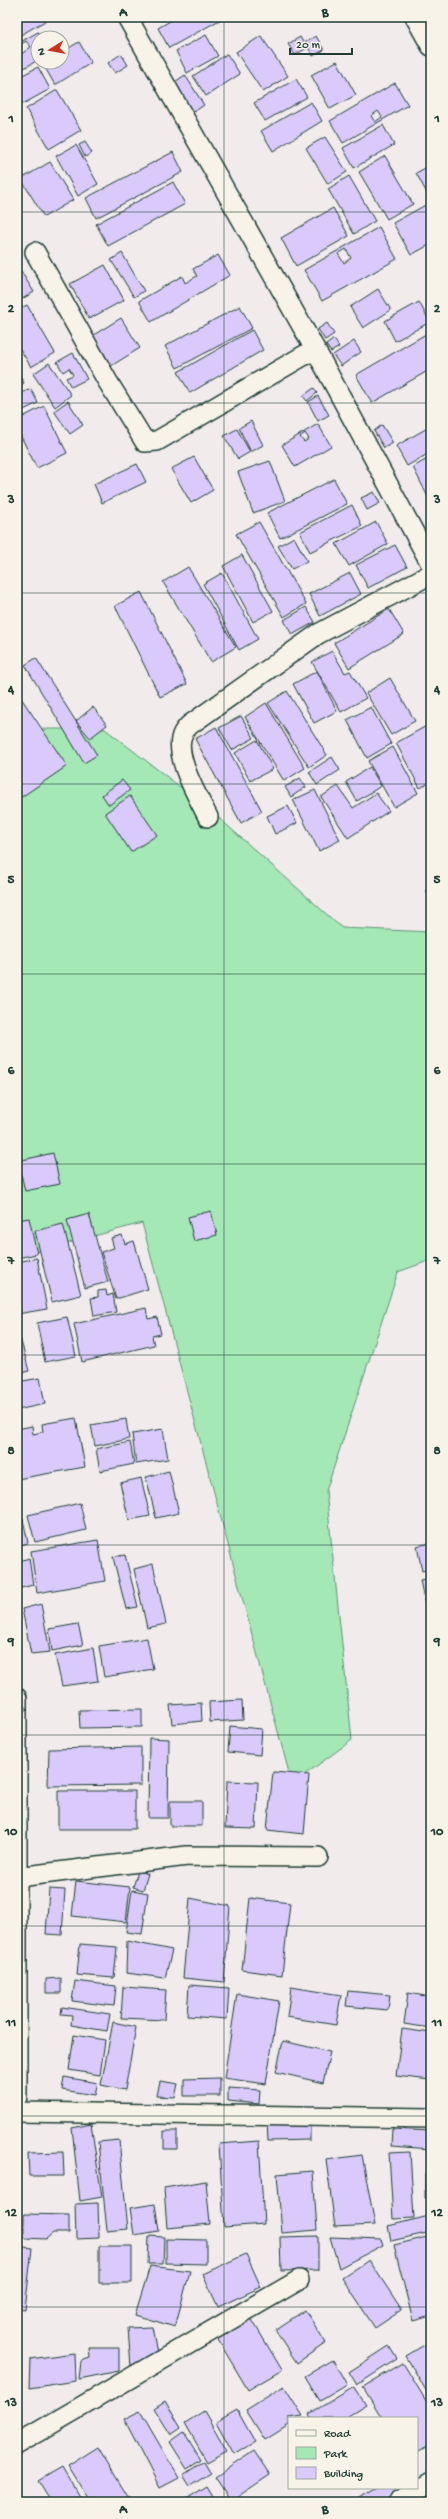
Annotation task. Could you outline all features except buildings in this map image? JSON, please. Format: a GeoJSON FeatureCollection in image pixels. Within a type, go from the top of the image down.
{"type":"FeatureCollection","features":[{"type":"Feature","properties":{"kind":"street"},"geometry":{"type":"LineString","coordinates":[[127,17],[315,350],[427,542],[431,564]]}},
{"type":"Feature","properties":{"kind":"street"},"geometry":{"type":"LineString","coordinates":[[415,17],[431,46]]}},
{"type":"Feature","properties":{"kind":"street"},"geometry":{"type":"LineString","coordinates":[[35,252],[108,382],[145,442],[157,441],[315,350]]}},
{"type":"Feature","properties":{"kind":"street"},"geometry":{"type":"LineString","coordinates":[[208,817],[189,780],[180,744],[183,733],[191,724],[318,634],[431,574]]}},
{"type":"Feature","properties":{"kind":"street"},"geometry":{"type":"LineString","coordinates":[[17,1698],[17,2097]]}},
{"type":"Feature","properties":{"kind":"street"},"geometry":{"type":"LineString","coordinates":[[18,1877],[188,1856],[318,1857]]}},
{"type":"Feature","properties":{"kind":"street"},"geometry":{"type":"LineString","coordinates":[[17,2112],[431,2118]]}},
{"type":"Feature","properties":{"kind":"street"},"geometry":{"type":"LineString","coordinates":[[17,2444],[299,2280]]}},
{"type":"Feature","properties":{"kind":"street"},"geometry":{"type":"LineString","coordinates":[[399,2502],[431,2482]]}},
{"type":"Feature","properties":{"kind":"green space"},"geometry":{"type":"Polygon","coordinates":[[[17,729],[105,729],[210,810],[342,928],[431,932],[431,1260],[398,1272],[326,1491],[352,1740],[292,1784],[142,1223],[17,1257],[17,729]]]}}]}
